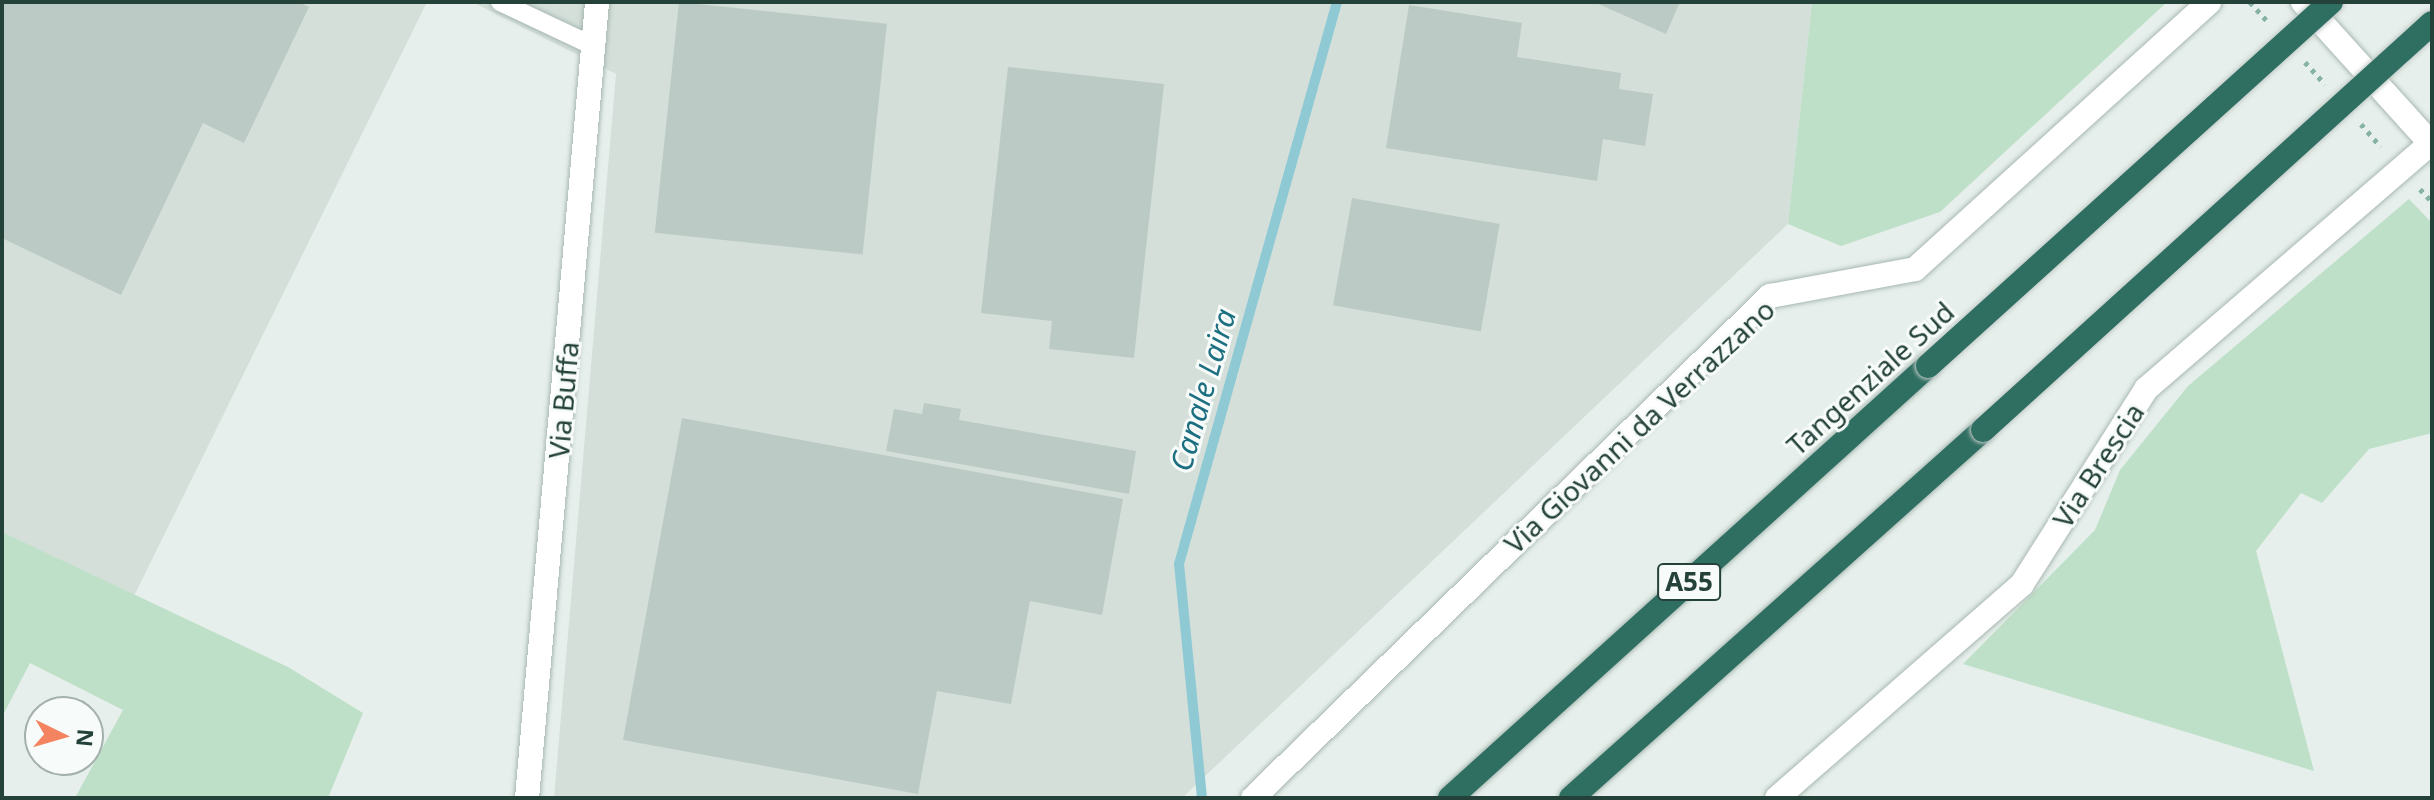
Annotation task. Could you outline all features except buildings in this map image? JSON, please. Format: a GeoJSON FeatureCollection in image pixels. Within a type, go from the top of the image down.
{"type":"FeatureCollection","features":[{"type":"Feature","properties":{"kind":"highway","name":"Tangenziale Sud"},"geometry":{"type":"LineString","coordinates":[[1450,798],[2331,2]]}},
{"type":"Feature","properties":{"kind":"highway"},"geometry":{"type":"LineString","coordinates":[[1571,798],[2432,23]]}},
{"type":"Feature","properties":{"kind":"street","name":"Via Buffa"},"geometry":{"type":"LineString","coordinates":[[527,798],[597,2]]}},
{"type":"Feature","properties":{"kind":"street","name":"Via Giovanni da Verrazzano"},"geometry":{"type":"LineString","coordinates":[[1253,798],[1770,296],[1915,269],[2209,2]]}},
{"type":"Feature","properties":{"kind":"street"},"geometry":{"type":"LineString","coordinates":[[2303,2],[2431,144]]}},
{"type":"Feature","properties":{"kind":"street","name":"Via Brescia"},"geometry":{"type":"LineString","coordinates":[[1777,798],[2022,584],[2146,389],[2431,144]]}},
{"type":"Feature","properties":{"kind":"lane"},"geometry":{"type":"LineString","coordinates":[[500,2],[595,47]]}},
{"type":"Feature","properties":{"kind":"shaded area"},"geometry":{"type":"Polygon","coordinates":[[[2,2],[427,2],[133,598],[2,532],[2,2]]]}},
{"type":"Feature","properties":{"kind":"shaded area"},"geometry":{"type":"Polygon","coordinates":[[[472,2],[1812,2],[1788,224],[1182,798],[554,798],[616,74],[472,2]]]}},
{"type":"Feature","properties":{"kind":"green space"},"geometry":{"type":"Polygon","coordinates":[[[1812,2],[2167,2],[1940,212],[1841,246],[1788,224],[1812,2]]]}},
{"type":"Feature","properties":{"kind":"green space"},"geometry":{"type":"Polygon","coordinates":[[[2409,199],[2432,223],[2432,433],[2369,449],[2322,503],[2301,493],[2256,551],[2314,771],[1963,664],[2095,530],[2120,470],[2188,386],[2409,199]]]}},
{"type":"Feature","properties":{"kind":"green space"},"geometry":{"type":"Polygon","coordinates":[[[2,532],[288,667],[363,713],[328,798],[75,798],[87,776],[104,776],[104,745],[123,710],[104,700],[104,696],[95,696],[30,663],[2,717],[2,532]]]}},
{"type":"Feature","properties":{"kind":"waterway","name":"Canale Laira"},"geometry":{"type":"LineString","coordinates":[[1202,798],[1179,564],[1337,2]]}}]}
